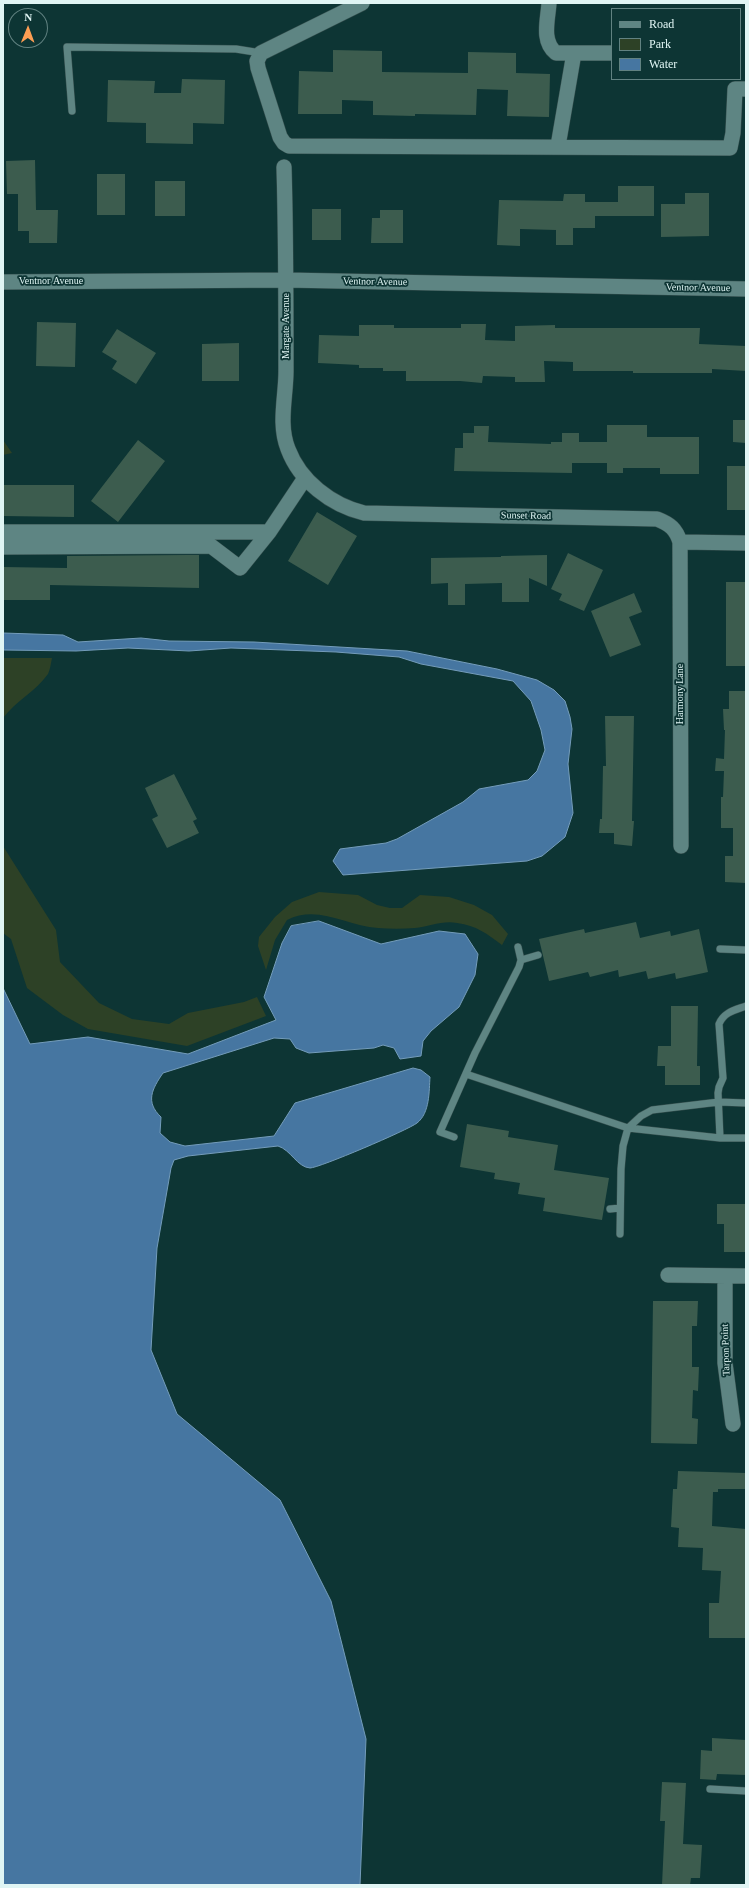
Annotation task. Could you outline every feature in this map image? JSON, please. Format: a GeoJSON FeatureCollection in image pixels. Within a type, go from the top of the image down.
{"type":"FeatureCollection","features":[{"type":"Feature","properties":{"kind":"street"},"geometry":{"type":"LineString","coordinates":[[362,3],[261,53],[257,61],[258,68],[280,137],[284,143],[289,146],[558,146],[730,148],[734,133],[736,86]]}},
{"type":"Feature","properties":{"kind":"street"},"geometry":{"type":"LineString","coordinates":[[549,3],[546,41],[549,47],[556,52],[611,53]]}},
{"type":"Feature","properties":{"kind":"street"},"geometry":{"type":"LineString","coordinates":[[558,146],[574,53]]}},
{"type":"Feature","properties":{"kind":"street","name":"Margate Avenue"},"geometry":{"type":"LineString","coordinates":[[284,167],[286,382],[283,425],[287,448],[291,457],[305,478]]}},
{"type":"Feature","properties":{"kind":"street","name":"Ventnor Avenue"},"geometry":{"type":"LineString","coordinates":[[3,282],[286,280],[746,289]]}},
{"type":"Feature","properties":{"kind":"street"},"geometry":{"type":"LineString","coordinates":[[3,547],[211,546],[240,568],[269,532],[305,478]]}},
{"type":"Feature","properties":{"kind":"street","name":"Sunset Road"},"geometry":{"type":"LineString","coordinates":[[305,478],[334,501],[355,510],[364,512],[658,519],[672,526],[677,532],[680,542]]}},
{"type":"Feature","properties":{"kind":"street"},"geometry":{"type":"LineString","coordinates":[[3,532],[269,532]]}},
{"type":"Feature","properties":{"kind":"street"},"geometry":{"type":"LineString","coordinates":[[680,542],[746,543]]}},
{"type":"Feature","properties":{"kind":"street","name":"Harmony Lane"},"geometry":{"type":"LineString","coordinates":[[680,542],[681,846]]}},
{"type":"Feature","properties":{"kind":"street"},"geometry":{"type":"LineString","coordinates":[[668,1275],[746,1276]]}},
{"type":"Feature","properties":{"kind":"street","name":"Tarpon Point"},"geometry":{"type":"LineString","coordinates":[[726,1276],[725,1362],[733,1424]]}},
{"type":"Feature","properties":{"kind":"lane"},"geometry":{"type":"LineString","coordinates":[[72,111],[67,47],[236,49],[261,53]]}},
{"type":"Feature","properties":{"kind":"lane"},"geometry":{"type":"LineString","coordinates":[[454,1137],[440,1132],[521,960],[518,947]]}},
{"type":"Feature","properties":{"kind":"lane"},"geometry":{"type":"LineString","coordinates":[[720,949],[746,950]]}},
{"type":"Feature","properties":{"kind":"lane"},"geometry":{"type":"LineString","coordinates":[[521,960],[538,955]]}},
{"type":"Feature","properties":{"kind":"lane"},"geometry":{"type":"LineString","coordinates":[[720,1138],[719,1087],[723,1078],[719,1024],[722,1017],[727,1013],[746,1006]]}},
{"type":"Feature","properties":{"kind":"lane"},"geometry":{"type":"LineString","coordinates":[[466,1074],[628,1128],[720,1138],[746,1138]]}},
{"type":"Feature","properties":{"kind":"lane"},"geometry":{"type":"LineString","coordinates":[[620,1234],[622,1158],[628,1128],[641,1116],[652,1110],[719,1102],[746,1103]]}},
{"type":"Feature","properties":{"kind":"lane"},"geometry":{"type":"LineString","coordinates":[[610,1209],[620,1208]]}},
{"type":"Feature","properties":{"kind":"lane"},"geometry":{"type":"LineString","coordinates":[[710,1790],[746,1790]]}},
{"type":"Feature","properties":{"kind":"green space"},"geometry":{"type":"Polygon","coordinates":[[[3,440],[12,453],[3,455],[3,440]]]}},
{"type":"Feature","properties":{"kind":"green space"},"geometry":{"type":"Polygon","coordinates":[[[3,658],[52,658],[48,674],[3,718],[3,658]]]}},
{"type":"Feature","properties":{"kind":"green space"},"geometry":{"type":"Polygon","coordinates":[[[3,846],[56,930],[60,962],[99,1003],[132,1019],[169,1024],[188,1013],[244,1002],[257,997],[266,1016],[187,1046],[88,1029],[63,1015],[27,988],[11,939],[3,933],[3,846]]]}},
{"type":"Feature","properties":{"kind":"green space"},"geometry":{"type":"Polygon","coordinates":[[[319,892],[358,895],[377,905],[390,908],[402,908],[420,895],[449,897],[474,905],[492,915],[508,934],[501,947],[502,945],[481,931],[470,926],[452,922],[415,928],[387,929],[355,924],[332,917],[310,914],[287,920],[275,940],[266,970],[258,946],[259,937],[275,917],[292,902],[319,892]]]}},
{"type":"Feature","properties":{"kind":"water"},"geometry":{"type":"Polygon","coordinates":[[[3,633],[63,635],[78,642],[141,638],[169,641],[254,642],[407,651],[497,669],[537,680],[554,690],[565,701],[570,717],[572,729],[568,764],[573,813],[565,837],[542,856],[527,861],[343,875],[333,861],[340,849],[386,843],[397,839],[463,802],[479,789],[528,780],[537,771],[545,750],[541,730],[531,701],[513,681],[421,664],[399,657],[336,652],[231,648],[189,651],[128,648],[76,651],[3,650],[3,633]]]}},
{"type":"Feature","properties":{"kind":"water"},"geometry":{"type":"Polygon","coordinates":[[[319,921],[381,944],[439,931],[465,934],[478,954],[475,975],[459,1007],[431,1031],[423,1041],[421,1056],[400,1059],[394,1048],[383,1045],[374,1048],[309,1053],[296,1048],[290,1039],[274,1038],[163,1073],[153,1090],[152,1095],[153,1106],[161,1117],[160,1133],[170,1142],[185,1146],[274,1136],[295,1103],[413,1068],[421,1070],[430,1077],[427,1108],[421,1119],[410,1127],[345,1156],[310,1168],[301,1165],[287,1151],[278,1146],[188,1156],[174,1160],[171,1168],[157,1248],[151,1350],[177,1414],[280,1500],[331,1601],[366,1739],[360,1885],[3,1885],[3,988],[30,1044],[88,1037],[188,1054],[276,1020],[264,997],[282,943],[291,926],[319,921]]]}},
{"type":"Feature","properties":{"kind":"building"},"geometry":{"type":"Polygon","coordinates":[[[333,50],[382,51],[382,72],[468,73],[468,52],[516,53],[516,73],[550,74],[549,117],[507,116],[508,90],[477,89],[476,115],[373,115],[373,101],[342,100],[342,114],[298,114],[299,71],[333,72],[333,50]]]}},
{"type":"Feature","properties":{"kind":"building"},"geometry":{"type":"Polygon","coordinates":[[[182,79],[225,80],[224,124],[193,123],[193,144],[146,143],[146,123],[107,122],[108,80],[155,81],[154,93],[181,93],[182,79]]]}},
{"type":"Feature","properties":{"kind":"building"},"geometry":{"type":"Polygon","coordinates":[[[35,160],[36,210],[58,210],[57,243],[29,243],[29,231],[18,231],[18,194],[7,194],[6,161],[35,160]]]}},
{"type":"Feature","properties":{"kind":"building"},"geometry":{"type":"Polygon","coordinates":[[[97,174],[125,174],[125,215],[97,215],[97,174]]]}},
{"type":"Feature","properties":{"kind":"building"},"geometry":{"type":"Polygon","coordinates":[[[155,181],[185,181],[185,216],[155,216],[155,181]]]}},
{"type":"Feature","properties":{"kind":"building"},"geometry":{"type":"Polygon","coordinates":[[[618,186],[654,186],[654,216],[595,216],[595,228],[573,228],[573,245],[556,245],[556,230],[520,229],[520,246],[497,245],[499,200],[563,201],[564,194],[585,194],[585,202],[618,202],[618,186]]]}},
{"type":"Feature","properties":{"kind":"building"},"geometry":{"type":"Polygon","coordinates":[[[685,193],[709,193],[709,236],[661,237],[661,204],[685,204],[685,193]]]}},
{"type":"Feature","properties":{"kind":"building"},"geometry":{"type":"Polygon","coordinates":[[[312,209],[341,209],[341,240],[312,240],[312,209]]]}},
{"type":"Feature","properties":{"kind":"building"},"geometry":{"type":"Polygon","coordinates":[[[380,210],[403,210],[403,243],[371,243],[372,218],[380,218],[380,210]]]}},
{"type":"Feature","properties":{"kind":"building"},"geometry":{"type":"Polygon","coordinates":[[[37,322],[76,323],[75,367],[36,366],[37,322]]]}},
{"type":"Feature","properties":{"kind":"building"},"geometry":{"type":"Polygon","coordinates":[[[461,324],[486,324],[485,340],[515,341],[515,326],[555,325],[555,328],[700,328],[699,344],[746,346],[746,371],[712,369],[712,373],[633,373],[633,371],[573,371],[573,362],[544,361],[545,382],[515,382],[515,377],[483,376],[482,383],[460,381],[406,381],[406,371],[383,371],[383,368],[359,368],[359,365],[318,363],[319,335],[359,336],[359,325],[394,325],[394,328],[461,328],[461,324]]]}},
{"type":"Feature","properties":{"kind":"building"},"geometry":{"type":"Polygon","coordinates":[[[117,329],[156,353],[136,384],[112,369],[117,361],[102,352],[117,329]]]}},
{"type":"Feature","properties":{"kind":"building"},"geometry":{"type":"Polygon","coordinates":[[[239,343],[239,381],[202,381],[202,344],[239,343]]]}},
{"type":"Feature","properties":{"kind":"building"},"geometry":{"type":"Polygon","coordinates":[[[733,420],[746,420],[746,443],[733,442],[733,420]]]}},
{"type":"Feature","properties":{"kind":"building"},"geometry":{"type":"Polygon","coordinates":[[[607,425],[647,425],[647,437],[699,437],[699,474],[660,474],[660,468],[623,468],[623,473],[607,473],[607,463],[572,463],[572,473],[454,471],[455,448],[463,448],[463,433],[474,433],[474,426],[489,426],[488,442],[551,444],[551,442],[562,442],[562,433],[579,433],[579,442],[607,442],[607,425]]]}},
{"type":"Feature","properties":{"kind":"building"},"geometry":{"type":"Polygon","coordinates":[[[138,440],[165,461],[118,522],[91,501],[138,440]]]}},
{"type":"Feature","properties":{"kind":"building"},"geometry":{"type":"Polygon","coordinates":[[[727,466],[746,466],[746,510],[727,510],[727,466]]]}},
{"type":"Feature","properties":{"kind":"building"},"geometry":{"type":"Polygon","coordinates":[[[3,485],[74,485],[74,517],[3,516],[3,485]]]}},
{"type":"Feature","properties":{"kind":"building"},"geometry":{"type":"Polygon","coordinates":[[[317,512],[357,536],[328,585],[288,561],[317,512]]]}},
{"type":"Feature","properties":{"kind":"building"},"geometry":{"type":"Polygon","coordinates":[[[568,553],[603,570],[584,611],[559,600],[562,594],[551,589],[568,553]]]}},
{"type":"Feature","properties":{"kind":"building"},"geometry":{"type":"Polygon","coordinates":[[[199,555],[199,588],[50,585],[50,600],[3,600],[3,567],[67,568],[67,556],[199,555]]]}},
{"type":"Feature","properties":{"kind":"building"},"geometry":{"type":"Polygon","coordinates":[[[547,555],[547,586],[529,578],[529,602],[502,602],[502,583],[465,584],[465,605],[448,605],[448,583],[431,584],[431,558],[547,555]]]}},
{"type":"Feature","properties":{"kind":"building"},"geometry":{"type":"Polygon","coordinates":[[[726,582],[746,582],[746,666],[726,666],[726,582]]]}},
{"type":"Feature","properties":{"kind":"building"},"geometry":{"type":"Polygon","coordinates":[[[634,593],[642,612],[629,617],[641,645],[610,657],[591,611],[634,593]]]}},
{"type":"Feature","properties":{"kind":"building"},"geometry":{"type":"Polygon","coordinates":[[[729,691],[746,691],[746,883],[725,882],[725,856],[733,856],[733,828],[721,828],[721,797],[723,797],[724,771],[715,771],[716,758],[724,759],[725,730],[723,709],[729,709],[729,691]]]}},
{"type":"Feature","properties":{"kind":"building"},"geometry":{"type":"Polygon","coordinates":[[[605,716],[634,716],[632,821],[634,821],[632,846],[614,844],[614,833],[599,833],[600,819],[602,819],[603,766],[606,766],[605,716]]]}},
{"type":"Feature","properties":{"kind":"building"},"geometry":{"type":"Polygon","coordinates":[[[174,774],[197,819],[193,821],[199,833],[167,848],[152,819],[158,816],[145,788],[174,774]]]}},
{"type":"Feature","properties":{"kind":"building"},"geometry":{"type":"Polygon","coordinates":[[[636,922],[640,938],[670,931],[671,936],[699,929],[708,972],[676,979],[675,973],[648,979],[646,971],[619,977],[618,970],[590,977],[588,972],[549,981],[539,939],[584,929],[585,933],[636,922]]]}},
{"type":"Feature","properties":{"kind":"building"},"geometry":{"type":"Polygon","coordinates":[[[671,1006],[698,1006],[697,1066],[700,1066],[700,1085],[665,1085],[665,1066],[657,1066],[658,1046],[671,1046],[671,1006]]]}},
{"type":"Feature","properties":{"kind":"building"},"geometry":{"type":"Polygon","coordinates":[[[467,1124],[509,1131],[508,1137],[558,1145],[554,1170],[609,1178],[602,1220],[543,1211],[545,1198],[518,1194],[520,1183],[494,1179],[495,1173],[460,1167],[467,1124]]]}},
{"type":"Feature","properties":{"kind":"building"},"geometry":{"type":"Polygon","coordinates":[[[717,1204],[746,1204],[746,1252],[724,1252],[724,1224],[717,1224],[717,1204]]]}},
{"type":"Feature","properties":{"kind":"building"},"geometry":{"type":"Polygon","coordinates":[[[653,1301],[698,1301],[697,1326],[692,1326],[692,1367],[699,1367],[698,1391],[693,1390],[692,1418],[698,1419],[697,1444],[651,1443],[653,1301]]]}},
{"type":"Feature","properties":{"kind":"building"},"geometry":{"type":"Polygon","coordinates":[[[678,1471],[746,1473],[746,1489],[718,1489],[718,1492],[713,1492],[712,1526],[746,1529],[746,1638],[709,1638],[709,1603],[719,1603],[721,1571],[702,1570],[703,1548],[678,1547],[679,1528],[671,1527],[673,1489],[677,1489],[678,1471]]]}},
{"type":"Feature","properties":{"kind":"building"},"geometry":{"type":"Polygon","coordinates":[[[712,1738],[746,1740],[746,1775],[717,1774],[716,1780],[700,1779],[701,1750],[712,1751],[712,1738]]]}},
{"type":"Feature","properties":{"kind":"building"},"geometry":{"type":"Polygon","coordinates":[[[662,1782],[686,1783],[683,1844],[702,1845],[700,1878],[691,1878],[690,1885],[662,1885],[665,1821],[660,1821],[662,1782]]]}}]}
